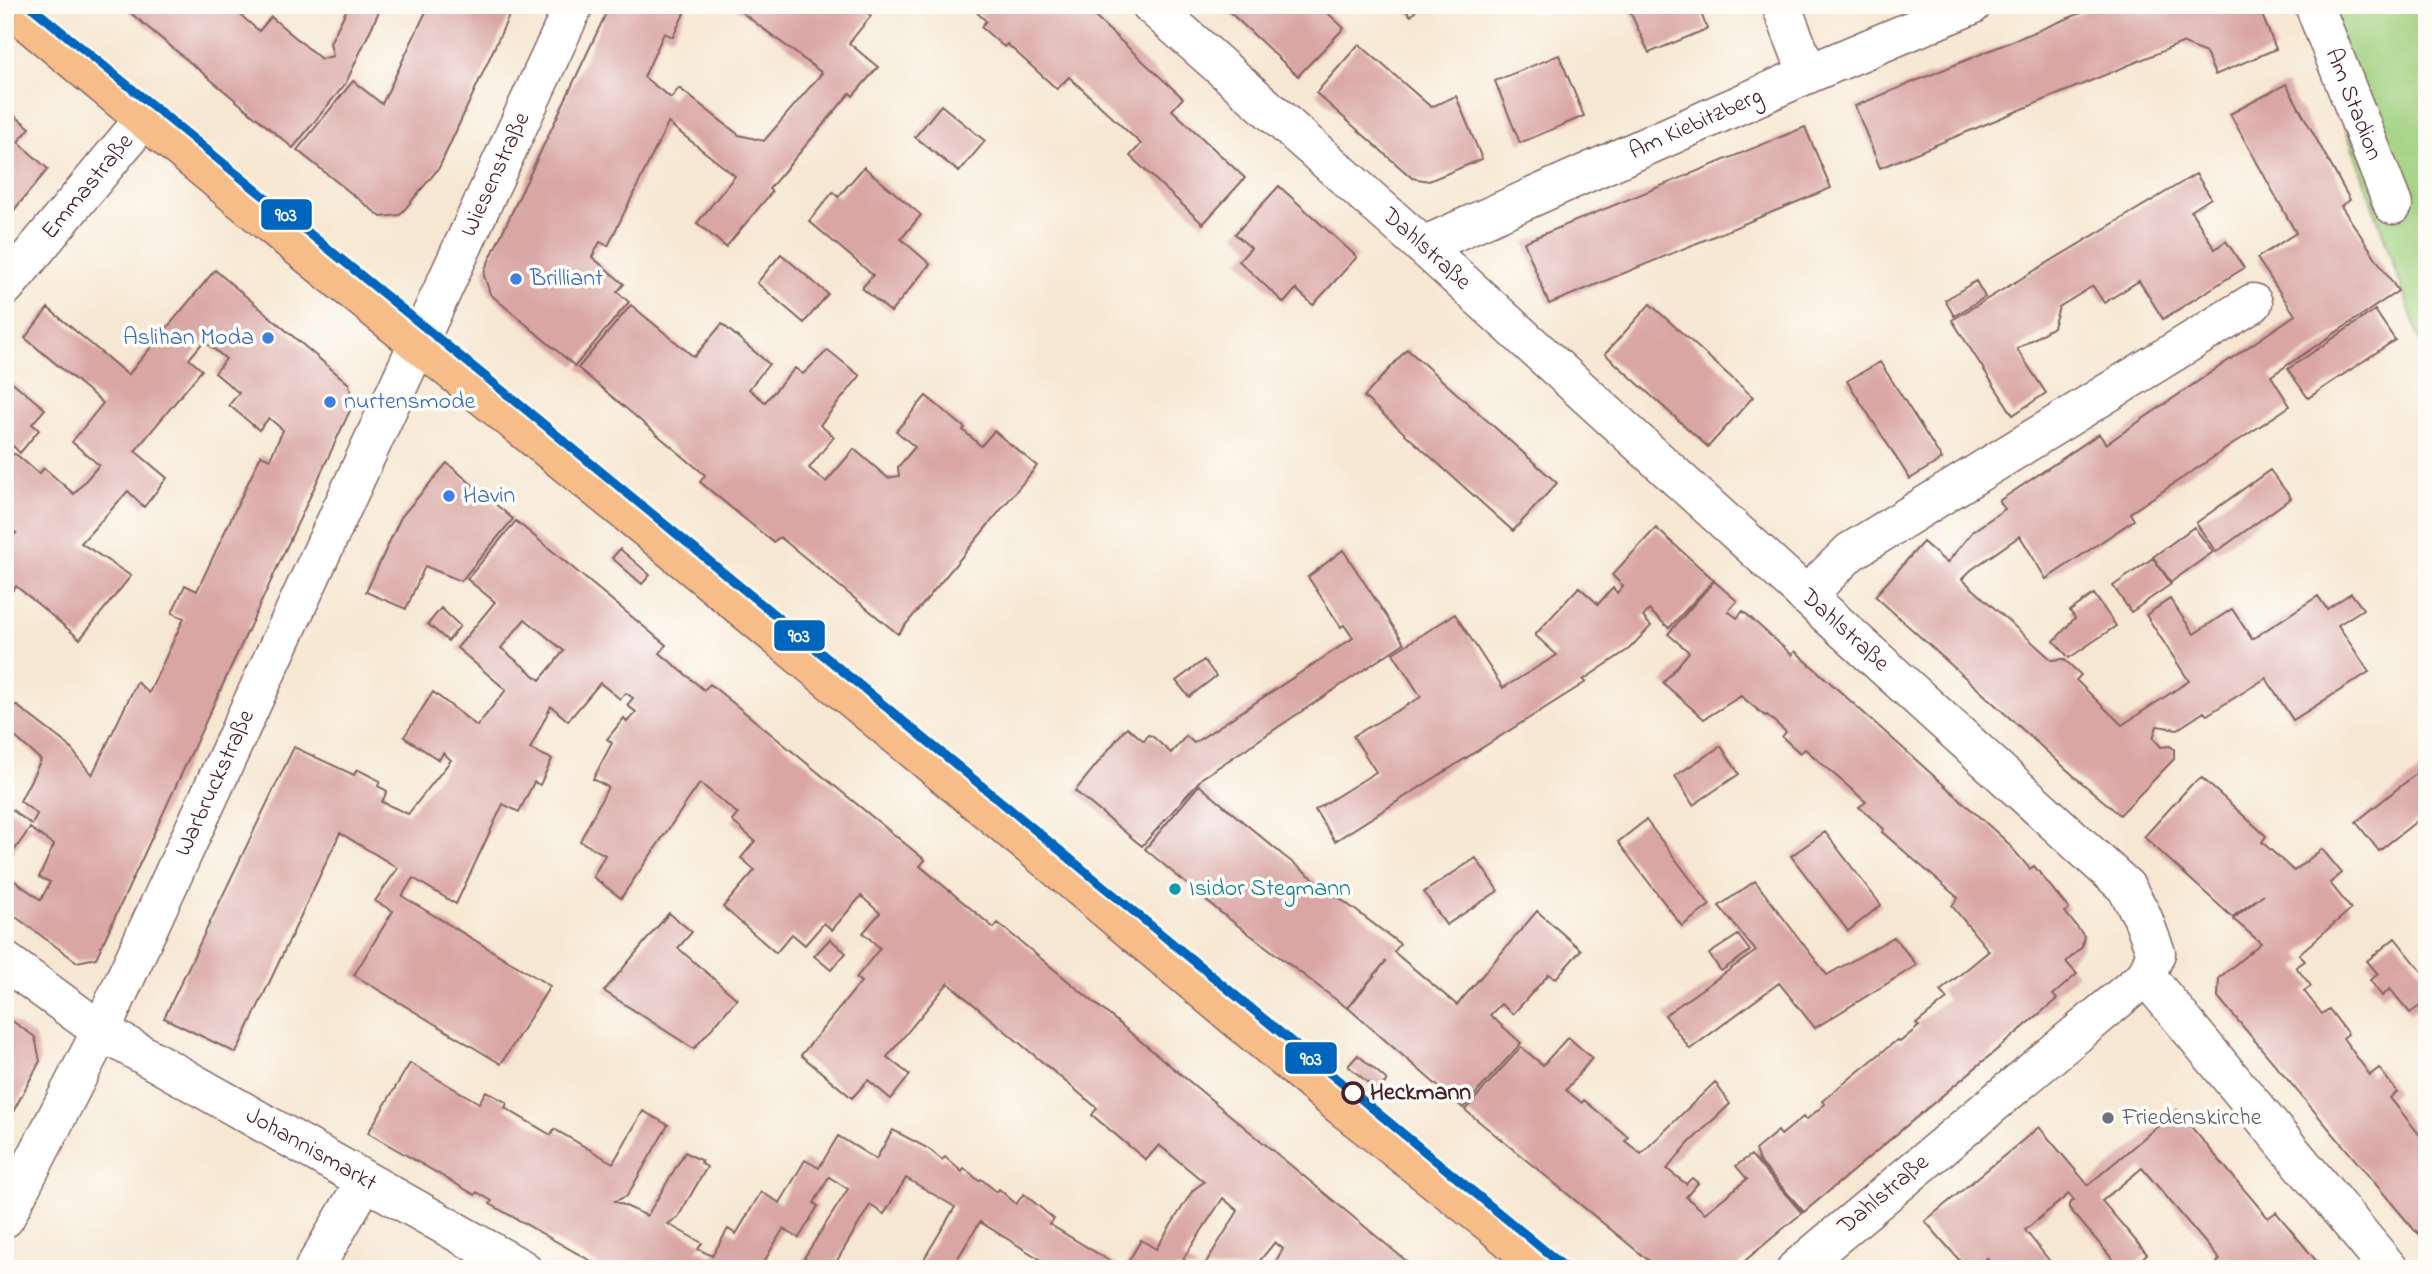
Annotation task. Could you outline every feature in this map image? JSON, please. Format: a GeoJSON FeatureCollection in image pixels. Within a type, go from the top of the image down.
{"type":"FeatureCollection","features":[{"type":"Feature","properties":{"kind":"main road"},"geometry":{"type":"LineString","coordinates":[[7,5],[418,344],[522,425],[1341,1107],[1544,1269]]}},
{"type":"Feature","properties":{"kind":"street","name":"Wiesenstraße"},"geometry":{"type":"LineString","coordinates":[[418,344],[574,5]]}},
{"type":"Feature","properties":{"kind":"street","name":"Dahlstraße"},"geometry":{"type":"LineString","coordinates":[[1151,5],[1423,246],[2126,887],[2142,916],[2156,953],[2146,976],[1796,1269]]}},
{"type":"Feature","properties":{"kind":"street"},"geometry":{"type":"LineString","coordinates":[[1781,5],[1808,74]]}},
{"type":"Feature","properties":{"kind":"street","name":"Am Kiebitzberg"},"geometry":{"type":"LineString","coordinates":[[1423,246],[1808,74],[1972,5]]}},
{"type":"Feature","properties":{"kind":"street","name":"Am Stadion"},"geometry":{"type":"LineString","coordinates":[[2314,5],[2393,205]]}},
{"type":"Feature","properties":{"kind":"street","name":"Emmastraße"},"geometry":{"type":"LineString","coordinates":[[5,287],[145,119]]}},
{"type":"Feature","properties":{"kind":"street"},"geometry":{"type":"LineString","coordinates":[[1806,596],[1850,552],[2253,303]]}},
{"type":"Feature","properties":{"kind":"street","name":"Warbruckstraße"},"geometry":{"type":"LineString","coordinates":[[5,1217],[101,1031],[418,344]]}},
{"type":"Feature","properties":{"kind":"street","name":"Johannismarkt"},"geometry":{"type":"LineString","coordinates":[[5,961],[101,1031],[522,1269]]}},
{"type":"Feature","properties":{"kind":"street"},"geometry":{"type":"LineString","coordinates":[[2146,976],[2389,1269]]}},
{"type":"Feature","properties":{"kind":"street"},"geometry":{"type":"LineString","coordinates":[[314,1269],[365,1181]]}},
{"type":"Feature","properties":{"kind":"green space"},"geometry":{"type":"Polygon","coordinates":[[[2303,5],[2427,5],[2427,360],[2303,5]]]}},
{"type":"Feature","properties":{"kind":"building"},"geometry":{"type":"Polygon","coordinates":[[[121,5],[229,5],[259,31],[271,17],[321,59],[333,56],[330,43],[349,5],[382,5],[346,83],[293,148],[121,5]]]}},
{"type":"Feature","properties":{"kind":"building"},"geometry":{"type":"Polygon","coordinates":[[[429,5],[514,5],[439,168],[400,215],[381,217],[297,150],[353,81],[382,104],[429,5]]]}},
{"type":"Feature","properties":{"kind":"building"},"geometry":{"type":"Polygon","coordinates":[[[610,5],[688,5],[673,37],[664,33],[644,77],[671,98],[679,88],[739,135],[764,141],[822,73],[732,5],[858,5],[871,16],[849,43],[878,67],[853,96],[850,93],[769,189],[772,192],[726,247],[697,223],[735,176],[668,123],[608,246],[600,242],[592,257],[624,284],[617,292],[629,302],[575,366],[490,294],[484,275],[610,5]]]}},
{"type":"Feature","properties":{"kind":"building"},"geometry":{"type":"Polygon","coordinates":[[[969,5],[1082,5],[1183,98],[1172,110],[1245,178],[1203,224],[1130,156],[1141,144],[1069,77],[1057,89],[1007,44],[1004,47],[981,27],[986,21],[969,5]]]}},
{"type":"Feature","properties":{"kind":"building"},"geometry":{"type":"Polygon","coordinates":[[[1222,5],[1319,5],[1344,28],[1298,76],[1222,5]]]}},
{"type":"Feature","properties":{"kind":"building"},"geometry":{"type":"Polygon","coordinates":[[[1400,5],[1421,5],[1411,16],[1400,5]]]}},
{"type":"Feature","properties":{"kind":"building"},"geometry":{"type":"Polygon","coordinates":[[[1627,5],[1698,5],[1707,29],[1649,53],[1627,5]]]}},
{"type":"Feature","properties":{"kind":"building"},"geometry":{"type":"Polygon","coordinates":[[[2100,5],[2258,5],[2276,49],[2215,75],[2206,53],[2182,43],[1880,168],[1855,106],[2100,5]]]}},
{"type":"Feature","properties":{"kind":"building"},"geometry":{"type":"Polygon","coordinates":[[[1359,44],[1431,107],[1456,96],[1482,159],[1429,181],[1412,178],[1316,93],[1359,44]]]}},
{"type":"Feature","properties":{"kind":"building"},"geometry":{"type":"Polygon","coordinates":[[[1559,55],[1584,116],[1520,143],[1495,81],[1559,55]]]}},
{"type":"Feature","properties":{"kind":"building"},"geometry":{"type":"Polygon","coordinates":[[[2286,84],[2350,200],[2341,206],[2398,291],[2271,376],[2290,406],[2130,513],[2134,520],[2046,579],[2020,536],[1962,579],[2052,660],[2064,659],[2081,675],[2076,680],[2122,725],[2189,681],[2146,615],[2170,599],[2194,634],[2232,609],[2252,639],[2318,596],[2327,609],[2351,593],[2363,609],[2338,625],[2369,672],[2293,720],[2266,678],[2207,715],[2204,712],[2178,729],[2157,726],[2153,738],[2161,747],[2170,746],[2174,749],[2174,759],[2120,815],[1875,596],[1923,542],[1947,563],[1973,531],[2005,509],[1999,501],[2099,434],[2106,444],[2295,315],[2257,258],[2296,233],[2230,114],[2286,84]]]}},
{"type":"Feature","properties":{"kind":"building"},"geometry":{"type":"Polygon","coordinates":[[[941,105],[985,141],[959,172],[915,137],[941,105]]]}},
{"type":"Feature","properties":{"kind":"building"},"geometry":{"type":"Polygon","coordinates":[[[5,108],[30,128],[18,142],[48,169],[5,221],[5,108]]]}},
{"type":"Feature","properties":{"kind":"building"},"geometry":{"type":"Polygon","coordinates":[[[1805,127],[1831,188],[1549,304],[1524,242],[1805,127]]]}},
{"type":"Feature","properties":{"kind":"building"},"geometry":{"type":"Polygon","coordinates":[[[864,167],[921,215],[901,239],[930,264],[891,312],[862,288],[873,275],[809,221],[833,192],[838,197],[864,167]]]}},
{"type":"Feature","properties":{"kind":"building"},"geometry":{"type":"Polygon","coordinates":[[[2196,174],[2211,198],[2191,211],[2215,249],[2226,241],[2244,268],[2163,319],[2139,281],[2104,303],[2093,286],[2059,307],[2053,327],[2017,349],[2046,393],[2013,415],[1952,320],[2196,174]]]}},
{"type":"Feature","properties":{"kind":"building"},"geometry":{"type":"Polygon","coordinates":[[[1279,186],[1357,257],[1313,305],[1296,289],[1284,303],[1239,261],[1251,248],[1235,234],[1279,186]]]}},
{"type":"Feature","properties":{"kind":"building"},"geometry":{"type":"Polygon","coordinates":[[[781,254],[828,294],[804,323],[757,283],[781,254]]]}},
{"type":"Feature","properties":{"kind":"building"},"geometry":{"type":"Polygon","coordinates":[[[215,270],[349,384],[353,404],[96,958],[77,962],[5,909],[5,874],[41,900],[50,882],[39,877],[54,845],[30,828],[5,864],[5,817],[11,809],[32,825],[37,814],[20,801],[41,760],[5,728],[5,719],[16,705],[68,745],[92,775],[137,682],[149,693],[184,618],[172,613],[185,585],[197,591],[261,455],[270,459],[283,430],[269,418],[259,430],[229,405],[239,393],[215,373],[226,359],[204,341],[189,359],[202,370],[135,451],[167,478],[144,507],[128,491],[81,543],[131,576],[80,639],[16,586],[10,593],[5,589],[5,547],[16,533],[5,524],[5,376],[45,409],[32,424],[39,430],[20,453],[13,446],[7,452],[17,455],[39,474],[44,468],[74,494],[99,465],[72,442],[103,403],[25,338],[48,308],[128,375],[215,270]]]}},
{"type":"Feature","properties":{"kind":"building"},"geometry":{"type":"Polygon","coordinates":[[[1976,281],[1985,297],[1954,316],[1945,300],[1976,281]]]}},
{"type":"Feature","properties":{"kind":"building"},"geometry":{"type":"Polygon","coordinates":[[[1650,304],[1753,397],[1708,447],[1605,354],[1650,304]]]}},
{"type":"Feature","properties":{"kind":"building"},"geometry":{"type":"Polygon","coordinates":[[[631,305],[694,357],[722,324],[769,364],[749,389],[765,402],[795,368],[803,374],[828,350],[860,376],[820,425],[834,437],[809,468],[826,482],[854,449],[888,478],[899,476],[898,467],[915,447],[896,431],[926,396],[965,428],[963,430],[981,446],[994,431],[1037,466],[898,634],[780,537],[773,542],[700,482],[705,475],[578,368],[631,305]]]}},
{"type":"Feature","properties":{"kind":"building"},"geometry":{"type":"Polygon","coordinates":[[[2375,310],[2395,340],[2308,398],[2288,369],[2375,310]]]}},
{"type":"Feature","properties":{"kind":"building"},"geometry":{"type":"Polygon","coordinates":[[[1407,349],[1557,483],[1513,531],[1364,397],[1407,349]]]}},
{"type":"Feature","properties":{"kind":"building"},"geometry":{"type":"Polygon","coordinates":[[[1880,362],[1942,459],[1910,479],[1847,381],[1880,362]]]}},
{"type":"Feature","properties":{"kind":"building"},"geometry":{"type":"Polygon","coordinates":[[[447,463],[513,519],[461,581],[425,566],[406,609],[366,592],[401,517],[447,463]]]}},
{"type":"Feature","properties":{"kind":"building"},"geometry":{"type":"Polygon","coordinates":[[[2270,470],[2291,498],[2216,552],[2196,523],[2270,470]]]}},
{"type":"Feature","properties":{"kind":"building"},"geometry":{"type":"Polygon","coordinates":[[[516,521],[666,645],[660,653],[704,690],[710,684],[925,860],[920,866],[994,928],[998,923],[1416,1269],[1271,1269],[1283,1249],[1275,1242],[1253,1269],[1202,1269],[1238,1211],[1223,1198],[1183,1259],[1198,1269],[1124,1269],[1141,1240],[1156,1249],[1193,1190],[1204,1182],[1159,1145],[1146,1160],[1092,1115],[1097,1108],[948,983],[887,1057],[910,1075],[891,1099],[868,1080],[852,1098],[801,1055],[861,982],[856,978],[880,948],[863,933],[880,913],[861,896],[832,930],[824,923],[805,945],[792,934],[776,953],[723,907],[755,870],[741,858],[755,841],[732,821],[738,814],[700,783],[621,898],[593,877],[605,855],[580,841],[608,787],[593,779],[612,743],[607,739],[624,718],[627,722],[636,712],[627,705],[633,698],[626,693],[620,699],[600,683],[568,721],[551,706],[530,749],[552,759],[540,785],[534,782],[519,812],[503,804],[456,904],[413,878],[402,896],[550,986],[501,1064],[354,975],[393,911],[375,901],[398,868],[340,833],[236,1053],[164,1018],[294,747],[354,775],[357,769],[380,781],[378,786],[387,791],[382,802],[408,814],[451,760],[443,753],[439,760],[404,737],[433,692],[477,726],[506,690],[457,648],[495,602],[467,579],[516,521]],[[525,619],[501,648],[540,680],[564,651],[525,619]]]}},
{"type":"Feature","properties":{"kind":"building"},"geometry":{"type":"Polygon","coordinates":[[[2194,527],[2213,552],[2171,582],[2153,557],[2194,527]]]}},
{"type":"Feature","properties":{"kind":"building"},"geometry":{"type":"Polygon","coordinates":[[[1656,528],[1714,580],[1669,628],[1649,610],[1643,617],[1651,626],[1629,649],[1583,680],[1586,682],[1335,841],[1315,810],[1376,772],[1353,736],[1421,697],[1393,653],[1455,614],[1503,688],[1557,655],[1535,635],[1579,587],[1598,604],[1613,588],[1617,593],[1623,586],[1612,575],[1656,528]]]}},
{"type":"Feature","properties":{"kind":"building"},"geometry":{"type":"Polygon","coordinates":[[[620,549],[650,575],[642,584],[612,558],[620,549]]]}},
{"type":"Feature","properties":{"kind":"building"},"geometry":{"type":"Polygon","coordinates":[[[1343,550],[1404,643],[1202,778],[1142,846],[1075,791],[1127,727],[1144,741],[1148,735],[1152,736],[1171,753],[1186,736],[1194,743],[1353,638],[1344,625],[1341,627],[1308,577],[1343,550]]]}},
{"type":"Feature","properties":{"kind":"building"},"geometry":{"type":"Polygon","coordinates":[[[2153,558],[2171,584],[2131,612],[2113,586],[2153,558]]]}},
{"type":"Feature","properties":{"kind":"building"},"geometry":{"type":"Polygon","coordinates":[[[1714,581],[1737,601],[1728,611],[1737,618],[1743,611],[1792,655],[1795,651],[2005,840],[2030,869],[2034,866],[2069,909],[2065,912],[2084,936],[2082,947],[2066,962],[2077,974],[2053,995],[2057,999],[1804,1212],[1759,1161],[1755,1150],[1778,1131],[1781,1135],[1803,1117],[1806,1120],[1825,1104],[1822,1101],[1897,1040],[1900,1042],[1919,1026],[1916,1024],[1947,999],[1940,991],[1989,951],[1952,906],[1958,898],[1882,832],[1884,829],[1859,807],[1866,802],[1805,749],[1800,753],[1782,737],[1786,732],[1767,715],[1741,696],[1704,719],[1663,683],[1689,652],[1668,634],[1714,581]]]}},
{"type":"Feature","properties":{"kind":"building"},"geometry":{"type":"Polygon","coordinates":[[[2094,594],[2116,626],[2069,658],[2054,641],[2075,618],[2070,611],[2094,594]]]}},
{"type":"Feature","properties":{"kind":"building"},"geometry":{"type":"Polygon","coordinates":[[[441,608],[460,626],[448,641],[428,624],[441,608]]]}},
{"type":"Feature","properties":{"kind":"building"},"geometry":{"type":"Polygon","coordinates":[[[1204,660],[1216,676],[1189,697],[1176,681],[1204,660]]]}},
{"type":"Feature","properties":{"kind":"building"},"geometry":{"type":"Polygon","coordinates":[[[1721,746],[1739,774],[1693,805],[1675,776],[1721,746]]]}},
{"type":"Feature","properties":{"kind":"building"},"geometry":{"type":"Polygon","coordinates":[[[2427,765],[2427,813],[2379,851],[2356,822],[2427,765]]]}},
{"type":"Feature","properties":{"kind":"building"},"geometry":{"type":"Polygon","coordinates":[[[2202,778],[2266,836],[2262,842],[2294,871],[2322,849],[2342,873],[2330,883],[2351,909],[2299,954],[2305,961],[2296,967],[2311,986],[2304,991],[2322,1014],[2329,1009],[2348,1034],[2343,1038],[2370,1075],[2379,1068],[2397,1092],[2390,1098],[2427,1144],[2427,1245],[2218,997],[2219,978],[2261,943],[2233,919],[2264,894],[2232,917],[2144,837],[2191,785],[2202,778]]]}},
{"type":"Feature","properties":{"kind":"building"},"geometry":{"type":"Polygon","coordinates":[[[1199,785],[1284,856],[1400,944],[1394,952],[1457,1005],[1537,911],[1581,950],[1555,979],[1549,974],[1513,1014],[1501,1004],[1490,1015],[1521,1043],[1463,1108],[1348,1008],[1386,961],[1347,1008],[1220,912],[1145,849],[1199,785]]]}},
{"type":"Feature","properties":{"kind":"building"},"geometry":{"type":"Polygon","coordinates":[[[1646,820],[1710,905],[1682,926],[1618,842],[1646,820]]]}},
{"type":"Feature","properties":{"kind":"building"},"geometry":{"type":"Polygon","coordinates":[[[1825,832],[1881,905],[1848,931],[1791,856],[1825,832]]]}},
{"type":"Feature","properties":{"kind":"building"},"geometry":{"type":"Polygon","coordinates":[[[1476,858],[1498,891],[1446,925],[1424,892],[1476,858]]]}},
{"type":"Feature","properties":{"kind":"building"},"geometry":{"type":"Polygon","coordinates":[[[1755,881],[1827,975],[1894,937],[1917,965],[1815,1028],[1779,983],[1690,1049],[1665,1015],[1756,951],[1719,906],[1755,881]]]}},
{"type":"Feature","properties":{"kind":"building"},"geometry":{"type":"Polygon","coordinates":[[[669,913],[692,932],[678,948],[737,999],[694,1049],[604,991],[669,913]]]}},
{"type":"Feature","properties":{"kind":"building"},"geometry":{"type":"Polygon","coordinates":[[[1738,935],[1750,951],[1721,971],[1709,954],[1738,935]]]}},
{"type":"Feature","properties":{"kind":"building"},"geometry":{"type":"Polygon","coordinates":[[[2395,938],[2427,978],[2427,1001],[2410,1013],[2390,989],[2382,996],[2370,980],[2378,974],[2367,961],[2395,938]]]}},
{"type":"Feature","properties":{"kind":"building"},"geometry":{"type":"Polygon","coordinates":[[[830,939],[846,953],[831,970],[814,956],[830,939]]]}},
{"type":"Feature","properties":{"kind":"building"},"geometry":{"type":"Polygon","coordinates":[[[5,1016],[35,1037],[40,1061],[5,1127],[5,1016]]]}},
{"type":"Feature","properties":{"kind":"building"},"geometry":{"type":"Polygon","coordinates":[[[1568,1037],[1592,1058],[1566,1090],[1582,1103],[1584,1100],[1628,1137],[1625,1141],[1641,1154],[1715,1082],[1730,1104],[1688,1144],[1667,1169],[1686,1184],[1692,1178],[1698,1183],[1686,1197],[1705,1213],[1747,1179],[1736,1166],[1751,1155],[1802,1213],[1735,1269],[1659,1269],[1465,1110],[1521,1047],[1543,1065],[1568,1037]]]}},
{"type":"Feature","properties":{"kind":"building"},"geometry":{"type":"Polygon","coordinates":[[[1358,1055],[1387,1080],[1378,1091],[1348,1066],[1358,1055]]]}},
{"type":"Feature","properties":{"kind":"building"},"geometry":{"type":"Polygon","coordinates":[[[410,1063],[479,1103],[486,1091],[507,1103],[505,1108],[551,1135],[554,1129],[613,1163],[643,1111],[668,1125],[627,1196],[615,1201],[647,1216],[685,1152],[702,1161],[707,1167],[678,1217],[668,1224],[702,1243],[698,1249],[712,1256],[728,1229],[736,1234],[761,1192],[780,1203],[805,1160],[819,1168],[838,1136],[876,1159],[893,1130],[929,1149],[942,1160],[945,1157],[962,1172],[964,1168],[997,1192],[999,1189],[1016,1204],[1024,1194],[1054,1219],[1049,1224],[1123,1269],[1056,1269],[980,1222],[951,1269],[918,1269],[955,1207],[906,1178],[884,1214],[870,1205],[832,1269],[797,1269],[848,1189],[829,1177],[814,1203],[818,1206],[799,1238],[783,1229],[760,1269],[605,1269],[490,1204],[492,1201],[477,1192],[475,1195],[368,1133],[410,1063]]]}},
{"type":"Feature","properties":{"kind":"building"},"geometry":{"type":"Polygon","coordinates":[[[2177,1110],[2268,1218],[2276,1212],[2323,1269],[2223,1269],[2217,1262],[2220,1260],[2142,1168],[2102,1201],[2147,1254],[2130,1269],[2121,1269],[2069,1208],[2069,1204],[2074,1200],[2069,1194],[2025,1230],[2056,1269],[1996,1269],[1987,1258],[1974,1269],[1951,1269],[1960,1261],[1925,1221],[2039,1127],[2088,1185],[2177,1110]]]}},
{"type":"Feature","properties":{"kind":"transit line","name":"903"},"geometry":{"type":"LineString","coordinates":[[29,5],[530,413],[1567,1269]]}},
{"type":"Feature","properties":{"kind":"place","name":"Brilliant"},"geometry":{"type":"Point","coordinates":[516,279]}},
{"type":"Feature","properties":{"kind":"place","name":"Aslihan Moda"},"geometry":{"type":"Point","coordinates":[268,338]}},
{"type":"Feature","properties":{"kind":"place","name":"nurtensmode"},"geometry":{"type":"Point","coordinates":[330,402]}},
{"type":"Feature","properties":{"kind":"place","name":"Havin"},"geometry":{"type":"Point","coordinates":[449,496]}},
{"type":"Feature","properties":{"kind":"place","name":"Isidor Stegmann"},"geometry":{"type":"Point","coordinates":[1175,889]}},
{"type":"Feature","properties":{"kind":"place","name":"Heckmann"},"geometry":{"type":"Point","coordinates":[1353,1093]}},
{"type":"Feature","properties":{"kind":"place","name":"Friedenskirche"},"geometry":{"type":"Point","coordinates":[2108,1118]}}]}
